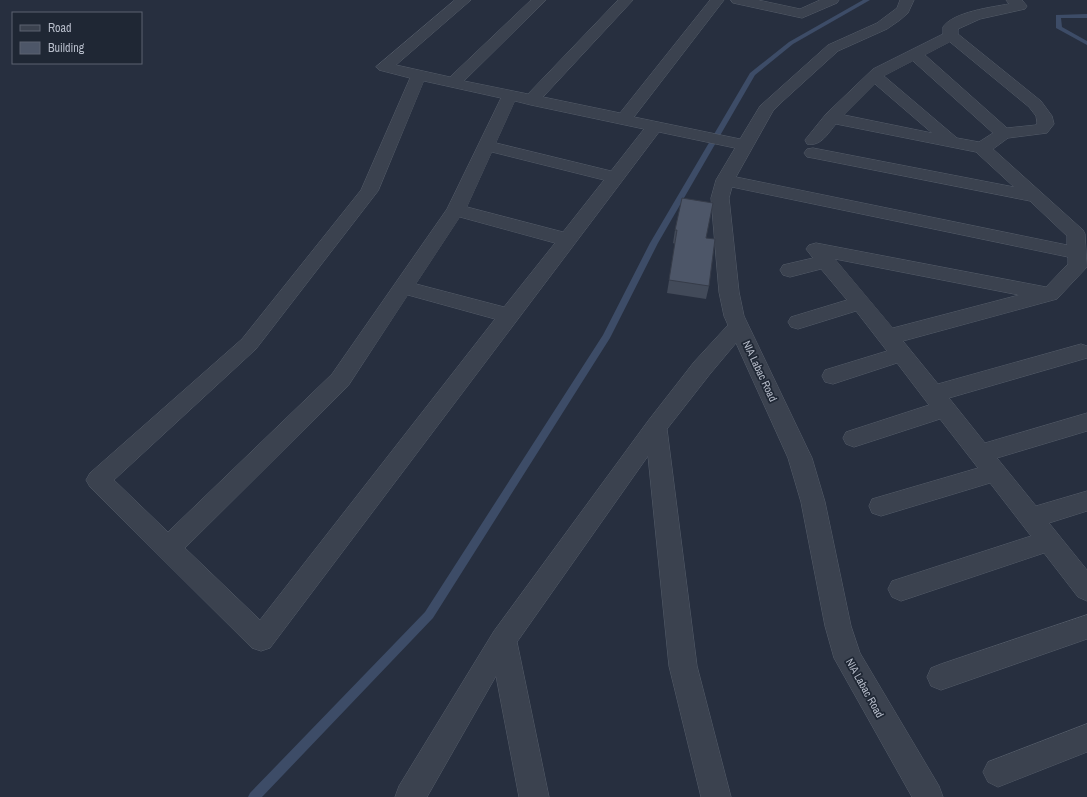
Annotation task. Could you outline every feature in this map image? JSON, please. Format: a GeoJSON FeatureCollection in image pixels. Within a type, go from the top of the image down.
{"type":"FeatureCollection","features":[{"type":"Feature","properties":{"kind":"street"},"geometry":{"type":"LineString","coordinates":[[464,0],[384,67],[737,144]]}},
{"type":"Feature","properties":{"kind":"street"},"geometry":{"type":"LineString","coordinates":[[453,83],[539,0]]}},
{"type":"Feature","properties":{"kind":"street"},"geometry":{"type":"LineString","coordinates":[[531,100],[626,0]]}},
{"type":"Feature","properties":{"kind":"street"},"geometry":{"type":"LineString","coordinates":[[624,119],[717,0]]}},
{"type":"Feature","properties":{"kind":"street"},"geometry":{"type":"LineString","coordinates":[[738,0],[769,3],[802,14],[832,0]]}},
{"type":"Feature","properties":{"kind":"street","name":"NIA Labac Road"},"geometry":{"type":"LineString","coordinates":[[907,0],[903,10],[896,17],[882,26],[833,48],[766,109],[737,144],[720,198],[720,206],[729,292],[734,316],[800,458],[812,502],[838,626],[848,658],[928,797]]}},
{"type":"Feature","properties":{"kind":"street"},"geometry":{"type":"LineString","coordinates":[[982,148],[1003,134],[1041,129],[1046,124],[1044,116],[1035,104],[951,36],[950,26],[975,9],[1020,6],[1013,0]]}},
{"type":"Feature","properties":{"kind":"street"},"geometry":{"type":"LineString","coordinates":[[951,36],[879,72],[832,118],[813,146],[1036,197]]}},
{"type":"Feature","properties":{"kind":"street"},"geometry":{"type":"LineString","coordinates":[[915,54],[1003,134]]}},
{"type":"Feature","properties":{"kind":"street"},"geometry":{"type":"LineString","coordinates":[[419,75],[369,191],[249,344],[98,480],[261,639],[656,126]]}},
{"type":"Feature","properties":{"kind":"street"},"geometry":{"type":"LineString","coordinates":[[875,76],[951,142]]}},
{"type":"Feature","properties":{"kind":"street"},"geometry":{"type":"LineString","coordinates":[[169,548],[340,380],[456,210],[510,95]]}},
{"type":"Feature","properties":{"kind":"street"},"geometry":{"type":"LineString","coordinates":[[832,118],[982,148],[1076,234],[1078,266],[1050,294],[888,337]]}},
{"type":"Feature","properties":{"kind":"street"},"geometry":{"type":"LineString","coordinates":[[486,146],[616,177]]}},
{"type":"Feature","properties":{"kind":"street"},"geometry":{"type":"LineString","coordinates":[[725,180],[1077,253]]}},
{"type":"Feature","properties":{"kind":"street"},"geometry":{"type":"LineString","coordinates":[[456,210],[568,240]]}},
{"type":"Feature","properties":{"kind":"street"},"geometry":{"type":"LineString","coordinates":[[1050,294],[816,249],[888,337],[1087,589]]}},
{"type":"Feature","properties":{"kind":"street"},"geometry":{"type":"LineString","coordinates":[[790,270],[826,261]]}},
{"type":"Feature","properties":{"kind":"street"},"geometry":{"type":"LineString","coordinates":[[403,287],[509,316]]}},
{"type":"Feature","properties":{"kind":"street"},"geometry":{"type":"LineString","coordinates":[[798,322],[860,304]]}},
{"type":"Feature","properties":{"kind":"street"},"geometry":{"type":"LineString","coordinates":[[410,797],[503,640],[656,427],[702,368],[738,326]]}},
{"type":"Feature","properties":{"kind":"street"},"geometry":{"type":"LineString","coordinates":[[854,438],[939,402],[1081,352]]}},
{"type":"Feature","properties":{"kind":"street"},"geometry":{"type":"LineString","coordinates":[[833,376],[901,354]]}},
{"type":"Feature","properties":{"kind":"street"},"geometry":{"type":"LineString","coordinates":[[980,454],[1087,422]]}},
{"type":"Feature","properties":{"kind":"street"},"geometry":{"type":"LineString","coordinates":[[656,427],[683,666],[716,797]]}},
{"type":"Feature","properties":{"kind":"street"},"geometry":{"type":"LineString","coordinates":[[881,506],[995,472]]}},
{"type":"Feature","properties":{"kind":"street"},"geometry":{"type":"LineString","coordinates":[[1031,518],[1087,501]]}},
{"type":"Feature","properties":{"kind":"street"},"geometry":{"type":"LineString","coordinates":[[901,589],[1049,540]]}},
{"type":"Feature","properties":{"kind":"street"},"geometry":{"type":"LineString","coordinates":[[941,677],[1087,627]]}},
{"type":"Feature","properties":{"kind":"street"},"geometry":{"type":"LineString","coordinates":[[503,640],[534,797]]}},
{"type":"Feature","properties":{"kind":"street"},"geometry":{"type":"LineString","coordinates":[[998,772],[1087,738]]}},
{"type":"Feature","properties":{"kind":"building"},"geometry":{"type":"Polygon","coordinates":[[[682,198],[713,203],[706,238],[715,239],[709,286],[669,280],[677,230],[675,230],[682,198]]]}},
{"type":"Feature","properties":{"kind":"waterway"},"geometry":{"type":"LineString","coordinates":[[254,797],[429,615],[607,336],[654,243],[752,74],[791,43],[867,0]]}},
{"type":"Feature","properties":{"kind":"waterway"},"geometry":{"type":"LineString","coordinates":[[1087,16],[1058,16],[1059,28],[1087,43]]}}]}
